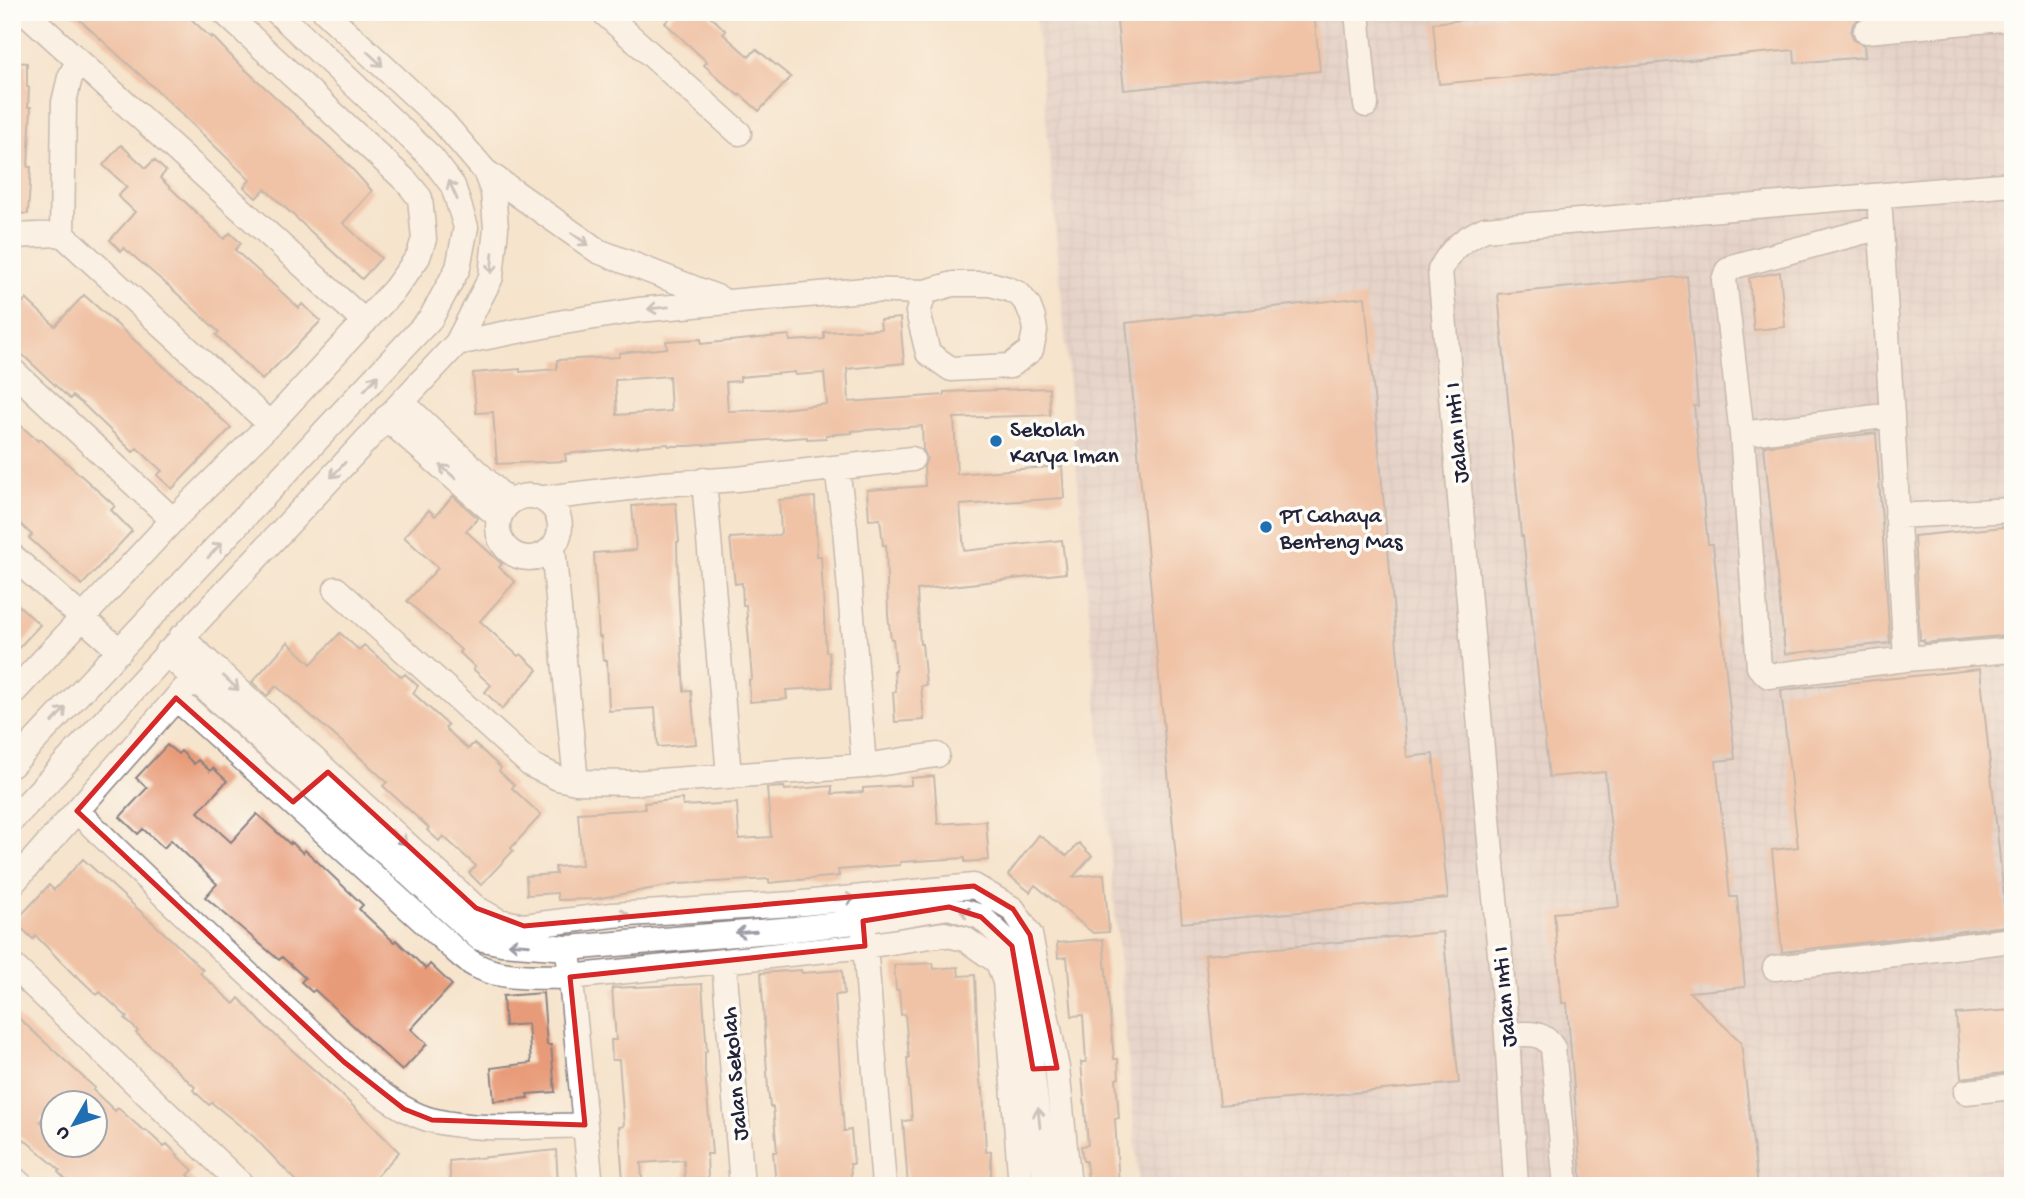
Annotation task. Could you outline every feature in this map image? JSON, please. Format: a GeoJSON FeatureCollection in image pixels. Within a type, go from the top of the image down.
{"type":"FeatureCollection","features":[{"type":"Feature","properties":{"kind":"street"},"geometry":{"type":"LineString","coordinates":[[25,12],[365,322]]}},
{"type":"Feature","properties":{"kind":"street"},"geometry":{"type":"LineString","coordinates":[[12,694],[173,520],[270,424],[396,289],[418,257],[424,239],[420,198],[406,181],[224,12]]}},
{"type":"Feature","properties":{"kind":"street"},"geometry":{"type":"LineString","coordinates":[[12,765],[432,318],[458,268],[466,227],[453,186],[432,158],[277,12]]}},
{"type":"Feature","properties":{"kind":"street"},"geometry":{"type":"LineString","coordinates":[[325,12],[443,122],[485,171],[598,251],[726,301]]}},
{"type":"Feature","properties":{"kind":"street"},"geometry":{"type":"LineString","coordinates":[[1357,12],[1366,104]]}},
{"type":"Feature","properties":{"kind":"street"},"geometry":{"type":"LineString","coordinates":[[617,17],[739,133]]}},
{"type":"Feature","properties":{"kind":"street"},"geometry":{"type":"LineString","coordinates":[[1866,32],[2013,18]]}},
{"type":"Feature","properties":{"kind":"street"},"geometry":{"type":"LineString","coordinates":[[62,234],[64,102],[70,77],[78,61]]}},
{"type":"Feature","properties":{"kind":"street"},"geometry":{"type":"LineString","coordinates":[[406,181],[432,158]]}},
{"type":"Feature","properties":{"kind":"street"},"geometry":{"type":"LineString","coordinates":[[12,820],[457,343],[491,277],[496,207],[485,171]]}},
{"type":"Feature","properties":{"kind":"street","name":"Jalan Inti I"},"geometry":{"type":"LineString","coordinates":[[1516,1186],[1507,1035],[1440,270],[1449,252],[1465,238],[1485,229],[2013,184]]}},
{"type":"Feature","properties":{"kind":"street"},"geometry":{"type":"LineString","coordinates":[[1880,197],[1906,659]]}},
{"type":"Feature","properties":{"kind":"street"},"geometry":{"type":"LineString","coordinates":[[1881,227],[1735,266],[1727,271],[1724,280],[1742,434],[1759,667],[1769,676],[1906,659],[2013,650]]}},
{"type":"Feature","properties":{"kind":"street"},"geometry":{"type":"LineString","coordinates":[[12,236],[62,234],[270,424]]}},
{"type":"Feature","properties":{"kind":"street"},"geometry":{"type":"LineString","coordinates":[[457,343],[638,310],[864,290],[925,292],[954,284],[990,284],[1019,294],[1027,305],[1035,331],[1031,350],[1010,366],[951,369],[928,353],[918,312],[925,292]]}},
{"type":"Feature","properties":{"kind":"street"},"geometry":{"type":"LineString","coordinates":[[12,370],[173,520]]}},
{"type":"Feature","properties":{"kind":"street"},"geometry":{"type":"LineString","coordinates":[[394,410],[504,509]]}},
{"type":"Feature","properties":{"kind":"street"},"geometry":{"type":"LineString","coordinates":[[1742,434],[1892,415]]}},
{"type":"Feature","properties":{"kind":"street"},"geometry":{"type":"LineString","coordinates":[[545,498],[556,508],[561,522],[560,536],[553,548],[542,556],[527,558],[514,554],[503,544],[498,531],[504,509],[526,495],[545,498],[912,459]]}},
{"type":"Feature","properties":{"kind":"street"},"geometry":{"type":"LineString","coordinates":[[837,468],[845,528],[864,766]]}},
{"type":"Feature","properties":{"kind":"street"},"geometry":{"type":"LineString","coordinates":[[704,480],[729,776]]}},
{"type":"Feature","properties":{"kind":"street"},"geometry":{"type":"LineString","coordinates":[[1897,516],[2013,510]]}},
{"type":"Feature","properties":{"kind":"street"},"geometry":{"type":"LineString","coordinates":[[246,516],[272,540]]}},
{"type":"Feature","properties":{"kind":"street"},"geometry":{"type":"LineString","coordinates":[[553,548],[576,782]]}},
{"type":"Feature","properties":{"kind":"street"},"geometry":{"type":"LineString","coordinates":[[12,556],[120,651]]}},
{"type":"Feature","properties":{"kind":"street"},"geometry":{"type":"LineString","coordinates":[[336,589],[531,765],[558,778],[576,782],[632,783],[864,766],[937,755]]}},
{"type":"Feature","properties":{"kind":"street"},"geometry":{"type":"LineString","coordinates":[[174,645],[320,779],[480,911],[499,921],[524,926],[612,915],[793,904],[974,886],[1013,909],[1030,935],[1045,1068],[1046,1186]]}},
{"type":"Feature","properties":{"kind":"street"},"geometry":{"type":"LineString","coordinates":[[12,884],[202,670]]}},
{"type":"Feature","properties":{"kind":"street"},"geometry":{"type":"LineString","coordinates":[[176,698],[419,901],[478,937],[502,943],[568,948],[794,929],[944,934],[965,939],[998,962],[1004,982],[1021,1186]]}},
{"type":"Feature","properties":{"kind":"street"},"geometry":{"type":"LineString","coordinates":[[320,779],[419,901],[442,939],[477,966],[513,975],[570,977],[724,962],[864,933],[950,906],[981,917],[1012,946],[1020,968],[1045,1068],[1069,1186]]}},
{"type":"Feature","properties":{"kind":"street"},"geometry":{"type":"LineString","coordinates":[[77,811],[344,1062],[404,1109],[432,1120],[465,1125],[585,1125]]}},
{"type":"Feature","properties":{"kind":"street"},"geometry":{"type":"LineString","coordinates":[[793,904],[794,929]]}},
{"type":"Feature","properties":{"kind":"street"},"geometry":{"type":"LineString","coordinates":[[569,921],[570,977],[591,1186]]}},
{"type":"Feature","properties":{"kind":"street"},"geometry":{"type":"LineString","coordinates":[[864,933],[884,1186]]}},
{"type":"Feature","properties":{"kind":"street"},"geometry":{"type":"LineString","coordinates":[[1775,968],[2013,940]]}},
{"type":"Feature","properties":{"kind":"street","name":"Jalan Sekolah"},"geometry":{"type":"LineString","coordinates":[[724,962],[743,1186]]}},
{"type":"Feature","properties":{"kind":"street"},"geometry":{"type":"LineString","coordinates":[[12,965],[243,1186]]}},
{"type":"Feature","properties":{"kind":"street"},"geometry":{"type":"LineString","coordinates":[[1507,1035],[1538,1034],[1548,1040],[1553,1048],[1566,1186]]}},
{"type":"Feature","properties":{"kind":"street"},"geometry":{"type":"LineString","coordinates":[[1966,1092],[2013,1087]]}},
{"type":"Feature","properties":{"kind":"street"},"geometry":{"type":"LineString","coordinates":[[12,1177],[22,1186]]}},
{"type":"Feature","properties":{"kind":"highlighted area"},"geometry":{"type":"Polygon","coordinates":[[[176,698],[293,802],[328,772],[476,908],[524,926],[974,886],[1013,909],[1030,935],[1057,1068],[1033,1069],[1012,946],[981,917],[949,907],[863,921],[865,946],[570,977],[585,1125],[432,1120],[404,1109],[344,1062],[77,811],[176,698]]]}},
{"type":"Feature","properties":{"kind":"shaded area"},"geometry":{"type":"Polygon","coordinates":[[[1035,12],[2013,12],[2013,1186],[1139,1186],[1035,12]]]}},
{"type":"Feature","properties":{"kind":"building"},"geometry":{"type":"Polygon","coordinates":[[[71,12],[184,12],[344,160],[372,191],[343,223],[381,258],[362,279],[265,189],[256,198],[244,187],[250,180],[71,12]]]}},
{"type":"Feature","properties":{"kind":"building"},"geometry":{"type":"Polygon","coordinates":[[[675,12],[706,12],[726,31],[723,34],[749,57],[756,49],[791,77],[759,111],[720,80],[704,65],[707,62],[665,23],[675,12]]]}},
{"type":"Feature","properties":{"kind":"building"},"geometry":{"type":"Polygon","coordinates":[[[1116,12],[1314,12],[1320,71],[1124,90],[1116,12]]]}},
{"type":"Feature","properties":{"kind":"building"},"geometry":{"type":"Polygon","coordinates":[[[1542,12],[1860,12],[1861,17],[1853,24],[1851,33],[1854,40],[1864,45],[1865,57],[1795,63],[1794,50],[1439,84],[1433,23],[1542,12]]]}},
{"type":"Feature","properties":{"kind":"building"},"geometry":{"type":"Polygon","coordinates":[[[12,62],[27,63],[28,107],[31,107],[28,214],[12,213],[12,62]]]}},
{"type":"Feature","properties":{"kind":"building"},"geometry":{"type":"Polygon","coordinates":[[[121,145],[146,168],[154,160],[166,171],[160,178],[224,239],[230,233],[241,243],[235,250],[299,308],[302,304],[321,321],[262,380],[216,335],[219,332],[124,248],[121,251],[110,240],[135,212],[118,196],[127,187],[103,165],[121,145]]]}},
{"type":"Feature","properties":{"kind":"building"},"geometry":{"type":"Polygon","coordinates":[[[1780,272],[1785,327],[1754,330],[1749,278],[1780,272]]]}},
{"type":"Feature","properties":{"kind":"building"},"geometry":{"type":"Polygon","coordinates":[[[1687,276],[1698,406],[1694,406],[1708,544],[1713,544],[1735,759],[1716,761],[1730,897],[1737,897],[1745,987],[1689,992],[1741,1042],[1758,1186],[1582,1186],[1567,1003],[1562,1003],[1554,913],[1619,907],[1605,772],[1549,777],[1521,536],[1498,294],[1687,276]]]}},
{"type":"Feature","properties":{"kind":"building"},"geometry":{"type":"Polygon","coordinates":[[[84,295],[180,379],[231,428],[172,489],[157,475],[162,471],[137,448],[133,452],[84,405],[72,396],[70,399],[12,345],[12,298],[20,305],[26,299],[55,326],[84,295]]]}},
{"type":"Feature","properties":{"kind":"building","name":"PT Cahaya Benteng Mas"},"geometry":{"type":"Polygon","coordinates":[[[1365,297],[1407,757],[1433,754],[1448,898],[1182,923],[1126,323],[1365,297]]]}},
{"type":"Feature","properties":{"kind":"building"},"geometry":{"type":"Polygon","coordinates":[[[900,318],[904,363],[847,369],[849,402],[944,395],[944,392],[1049,388],[1050,415],[954,418],[957,474],[1062,466],[1064,498],[960,505],[964,551],[1062,540],[1066,573],[917,590],[920,644],[926,685],[921,686],[924,720],[895,722],[893,692],[896,692],[896,671],[888,615],[886,545],[883,545],[880,519],[869,520],[867,490],[925,486],[924,467],[927,458],[923,449],[922,426],[852,431],[826,435],[826,438],[688,446],[638,446],[565,454],[566,461],[497,464],[493,412],[476,413],[473,373],[557,369],[557,360],[619,357],[619,353],[667,348],[666,341],[701,339],[701,344],[789,335],[790,341],[824,339],[824,332],[881,329],[880,320],[900,318]],[[795,372],[740,377],[740,381],[726,382],[728,411],[772,410],[827,404],[824,373],[795,375],[795,372]],[[669,376],[615,380],[617,415],[671,411],[669,376]]]}},
{"type":"Feature","properties":{"kind":"building"},"geometry":{"type":"Polygon","coordinates":[[[12,418],[38,441],[40,439],[115,506],[111,510],[132,531],[82,585],[29,538],[32,535],[12,516],[12,418]]]}},
{"type":"Feature","properties":{"kind":"building"},"geometry":{"type":"Polygon","coordinates":[[[1876,433],[1890,643],[1785,654],[1764,446],[1876,433]]]}},
{"type":"Feature","properties":{"kind":"building"},"geometry":{"type":"Polygon","coordinates":[[[453,496],[478,518],[466,531],[502,564],[499,567],[515,582],[480,621],[518,656],[521,654],[538,670],[502,709],[485,692],[491,685],[473,669],[475,667],[459,652],[461,650],[407,601],[438,568],[404,537],[429,510],[435,516],[453,496]]]}},
{"type":"Feature","properties":{"kind":"building"},"geometry":{"type":"Polygon","coordinates":[[[815,497],[817,556],[821,556],[826,652],[829,652],[832,687],[786,690],[787,699],[750,702],[749,680],[752,679],[746,605],[743,605],[742,583],[735,584],[730,538],[779,535],[779,500],[815,497]]]}},
{"type":"Feature","properties":{"kind":"building"},"geometry":{"type":"Polygon","coordinates":[[[676,503],[684,691],[691,690],[696,744],[658,747],[655,708],[609,711],[607,660],[603,660],[599,637],[594,553],[636,550],[632,506],[676,503]]]}},
{"type":"Feature","properties":{"kind":"building"},"geometry":{"type":"Polygon","coordinates":[[[2013,526],[2013,635],[1924,643],[1924,640],[1920,640],[1914,536],[2013,526]]]}},
{"type":"Feature","properties":{"kind":"building"},"geometry":{"type":"Polygon","coordinates":[[[12,599],[40,625],[12,655],[12,599]]]}},
{"type":"Feature","properties":{"kind":"building"},"geometry":{"type":"Polygon","coordinates":[[[340,633],[359,650],[364,645],[402,677],[405,674],[418,686],[413,693],[448,725],[445,728],[468,749],[474,743],[501,768],[499,771],[514,785],[512,788],[541,815],[511,848],[513,851],[481,885],[469,873],[476,866],[443,836],[439,841],[427,830],[429,828],[383,786],[387,782],[354,752],[276,686],[267,696],[252,682],[288,642],[311,664],[340,633]]]}},
{"type":"Feature","properties":{"kind":"building"},"geometry":{"type":"Polygon","coordinates":[[[1980,669],[2007,926],[1782,952],[1772,850],[1798,847],[1781,690],[1980,669]]]}},
{"type":"Feature","properties":{"kind":"building"},"geometry":{"type":"Polygon","coordinates":[[[167,745],[178,754],[181,751],[194,764],[198,760],[210,771],[213,768],[227,781],[198,812],[231,842],[257,814],[290,844],[291,842],[303,853],[305,850],[363,905],[359,909],[394,942],[396,940],[426,969],[430,964],[452,985],[411,1029],[427,1044],[402,1071],[315,990],[312,992],[301,982],[305,978],[282,957],[279,960],[205,897],[217,884],[171,840],[164,848],[143,829],[138,834],[120,817],[147,788],[136,778],[167,745]]]}},
{"type":"Feature","properties":{"kind":"building"},"geometry":{"type":"Polygon","coordinates":[[[934,776],[938,824],[986,821],[989,860],[965,862],[965,858],[900,862],[900,865],[838,870],[839,876],[769,883],[769,879],[677,884],[595,899],[558,900],[557,893],[527,895],[526,876],[556,874],[555,867],[582,865],[578,813],[645,809],[644,803],[682,799],[683,806],[737,803],[739,839],[771,837],[767,788],[784,787],[785,790],[832,786],[832,794],[863,792],[863,788],[911,785],[911,778],[934,776]]]}},
{"type":"Feature","properties":{"kind":"building"},"geometry":{"type":"Polygon","coordinates":[[[1039,835],[1067,856],[1079,843],[1092,856],[1073,877],[1104,874],[1109,932],[1093,933],[1035,885],[1030,892],[1008,875],[1039,835]]]}},
{"type":"Feature","properties":{"kind":"building"},"geometry":{"type":"Polygon","coordinates":[[[83,859],[174,942],[203,970],[200,973],[234,1004],[239,998],[399,1152],[368,1186],[301,1186],[254,1137],[212,1103],[209,1105],[193,1090],[195,1087],[136,1033],[138,1031],[125,1019],[127,1017],[100,992],[97,995],[36,936],[33,939],[15,922],[49,885],[54,890],[83,859]]]}},
{"type":"Feature","properties":{"kind":"building"},"geometry":{"type":"Polygon","coordinates":[[[1443,932],[1459,1083],[1220,1105],[1205,955],[1443,932]]]}},
{"type":"Feature","properties":{"kind":"building"},"geometry":{"type":"Polygon","coordinates":[[[1103,939],[1114,1059],[1118,1059],[1119,1078],[1116,1079],[1119,1118],[1115,1119],[1119,1186],[1092,1186],[1092,1180],[1088,1181],[1081,1146],[1088,1145],[1081,1062],[1086,1062],[1083,1015],[1072,1016],[1067,957],[1058,958],[1057,943],[1103,939]]]}},
{"type":"Feature","properties":{"kind":"building"},"geometry":{"type":"Polygon","coordinates":[[[933,963],[934,969],[958,967],[959,976],[975,975],[979,1071],[981,1089],[983,1088],[986,1152],[991,1151],[991,1186],[908,1186],[903,1121],[912,1120],[909,1058],[905,1014],[901,1015],[894,965],[933,963]]]}},
{"type":"Feature","properties":{"kind":"building"},"geometry":{"type":"Polygon","coordinates":[[[801,970],[802,973],[842,970],[844,994],[835,995],[844,1131],[851,1130],[854,1164],[850,1164],[852,1186],[776,1186],[773,1152],[777,1152],[773,1107],[770,1107],[768,1089],[761,973],[801,970]]]}},
{"type":"Feature","properties":{"kind":"building"},"geometry":{"type":"Polygon","coordinates":[[[702,984],[707,1052],[705,1071],[712,1154],[707,1154],[708,1179],[685,1180],[684,1160],[641,1163],[642,1180],[623,1181],[619,1127],[624,1126],[619,1060],[612,1060],[611,1040],[616,1040],[612,988],[702,984]]]}},
{"type":"Feature","properties":{"kind":"building"},"geometry":{"type":"Polygon","coordinates":[[[543,993],[547,1045],[551,1045],[555,1092],[527,1094],[528,1098],[494,1101],[491,1068],[531,1063],[528,1024],[505,1026],[503,996],[543,993]]]}},
{"type":"Feature","properties":{"kind":"building"},"geometry":{"type":"Polygon","coordinates":[[[2013,1010],[2013,1072],[1961,1078],[1956,1014],[2013,1010]]]}},
{"type":"Feature","properties":{"kind":"building"},"geometry":{"type":"Polygon","coordinates":[[[12,1012],[95,1088],[38,1090],[38,1151],[12,1129],[12,1012]]]}},
{"type":"Feature","properties":{"kind":"building"},"geometry":{"type":"Polygon","coordinates":[[[108,1104],[115,1111],[118,1108],[164,1147],[167,1144],[193,1170],[188,1175],[199,1186],[72,1186],[58,1172],[60,1170],[48,1160],[108,1160],[108,1104]]]}},
{"type":"Feature","properties":{"kind":"building"},"geometry":{"type":"Polygon","coordinates":[[[556,1150],[558,1183],[518,1185],[518,1181],[488,1183],[488,1186],[451,1186],[449,1161],[556,1150]]]}},
{"type":"Feature","properties":{"kind":"place","name":"Sekolah Karya Iman"},"geometry":{"type":"Point","coordinates":[996,441]}},
{"type":"Feature","properties":{"kind":"place","name":"PT Cahaya Benteng Mas"},"geometry":{"type":"Point","coordinates":[1266,527]}}]}
